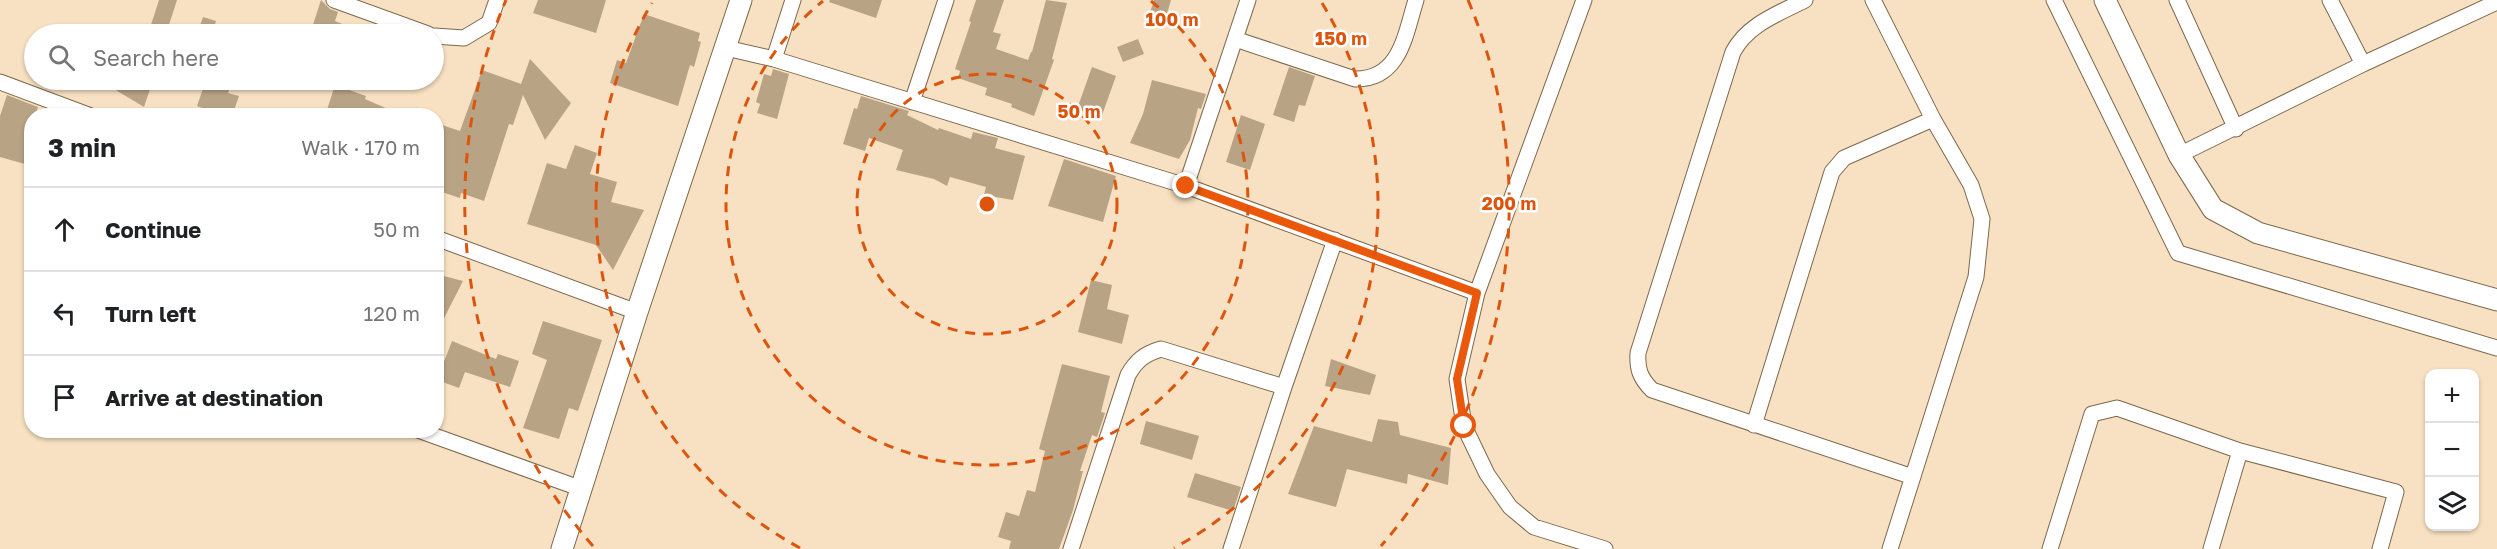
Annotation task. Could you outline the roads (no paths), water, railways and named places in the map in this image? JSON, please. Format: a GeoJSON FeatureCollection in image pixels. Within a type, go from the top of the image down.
{"type":"FeatureCollection","features":[{"type":"Feature","properties":{"kind":"street"},"geometry":{"type":"LineString","coordinates":[[334,0],[400,24]]}},
{"type":"Feature","properties":{"kind":"street"},"geometry":{"type":"LineString","coordinates":[[444,37],[464,38],[489,23],[497,0]]}},
{"type":"Feature","properties":{"kind":"street"},"geometry":{"type":"LineString","coordinates":[[562,549],[741,0]]}},
{"type":"Feature","properties":{"kind":"street"},"geometry":{"type":"LineString","coordinates":[[774,59],[793,0]]}},
{"type":"Feature","properties":{"kind":"street"},"geometry":{"type":"LineString","coordinates":[[912,102],[946,0]]}},
{"type":"Feature","properties":{"kind":"street"},"geometry":{"type":"LineString","coordinates":[[1186,186],[1248,0]]}},
{"type":"Feature","properties":{"kind":"street"},"geometry":{"type":"LineString","coordinates":[[1235,39],[1355,79],[1368,79],[1383,73],[1391,65],[1401,48],[1416,0]]}},
{"type":"Feature","properties":{"kind":"street"},"geometry":{"type":"LineString","coordinates":[[1584,0],[1477,293],[1457,379],[1464,426],[1487,474],[1510,507],[1534,527],[1605,549]]}},
{"type":"Feature","properties":{"kind":"street"},"geometry":{"type":"LineString","coordinates":[[1805,0],[1753,27],[1740,39],[1733,52],[1638,353],[1637,367],[1643,381],[1652,390],[1913,477]]}},
{"type":"Feature","properties":{"kind":"street"},"geometry":{"type":"LineString","coordinates":[[1873,0],[1933,118],[1971,185],[1982,219],[1976,277],[1890,549]]}},
{"type":"Feature","properties":{"kind":"street"},"geometry":{"type":"LineString","coordinates":[[2054,0],[2178,254],[2497,348]]}},
{"type":"Feature","properties":{"kind":"street"},"geometry":{"type":"LineString","coordinates":[[2105,0],[2179,155],[2213,209],[2258,233],[2497,300]]}},
{"type":"Feature","properties":{"kind":"street"},"geometry":{"type":"LineString","coordinates":[[2177,0],[2236,129]]}},
{"type":"Feature","properties":{"kind":"street"},"geometry":{"type":"LineString","coordinates":[[2330,0],[2363,64]]}},
{"type":"Feature","properties":{"kind":"street"},"geometry":{"type":"LineString","coordinates":[[2179,155],[2236,129],[2363,64],[2497,2]]}},
{"type":"Feature","properties":{"kind":"street"},"geometry":{"type":"LineString","coordinates":[[726,48],[774,59],[1186,186],[1477,293]]}},
{"type":"Feature","properties":{"kind":"street"},"geometry":{"type":"LineString","coordinates":[[0,82],[70,108]]}},
{"type":"Feature","properties":{"kind":"street"},"geometry":{"type":"LineString","coordinates":[[1754,425],[1832,172],[1844,158],[1933,118]]}},
{"type":"Feature","properties":{"kind":"street"},"geometry":{"type":"LineString","coordinates":[[1231,549],[1335,240]]}},
{"type":"Feature","properties":{"kind":"street"},"geometry":{"type":"LineString","coordinates":[[444,241],[638,312]]}},
{"type":"Feature","properties":{"kind":"street"},"geometry":{"type":"LineString","coordinates":[[1071,549],[1128,375],[1136,361],[1150,352],[1161,349],[1284,387]]}},
{"type":"Feature","properties":{"kind":"street"},"geometry":{"type":"LineString","coordinates":[[2050,549],[2092,414],[2117,408],[2240,451],[2396,492],[2380,549]]}},
{"type":"Feature","properties":{"kind":"street"},"geometry":{"type":"LineString","coordinates":[[440,438],[582,489]]}},
{"type":"Feature","properties":{"kind":"street"},"geometry":{"type":"LineString","coordinates":[[2211,549],[2240,451]]}}]}
